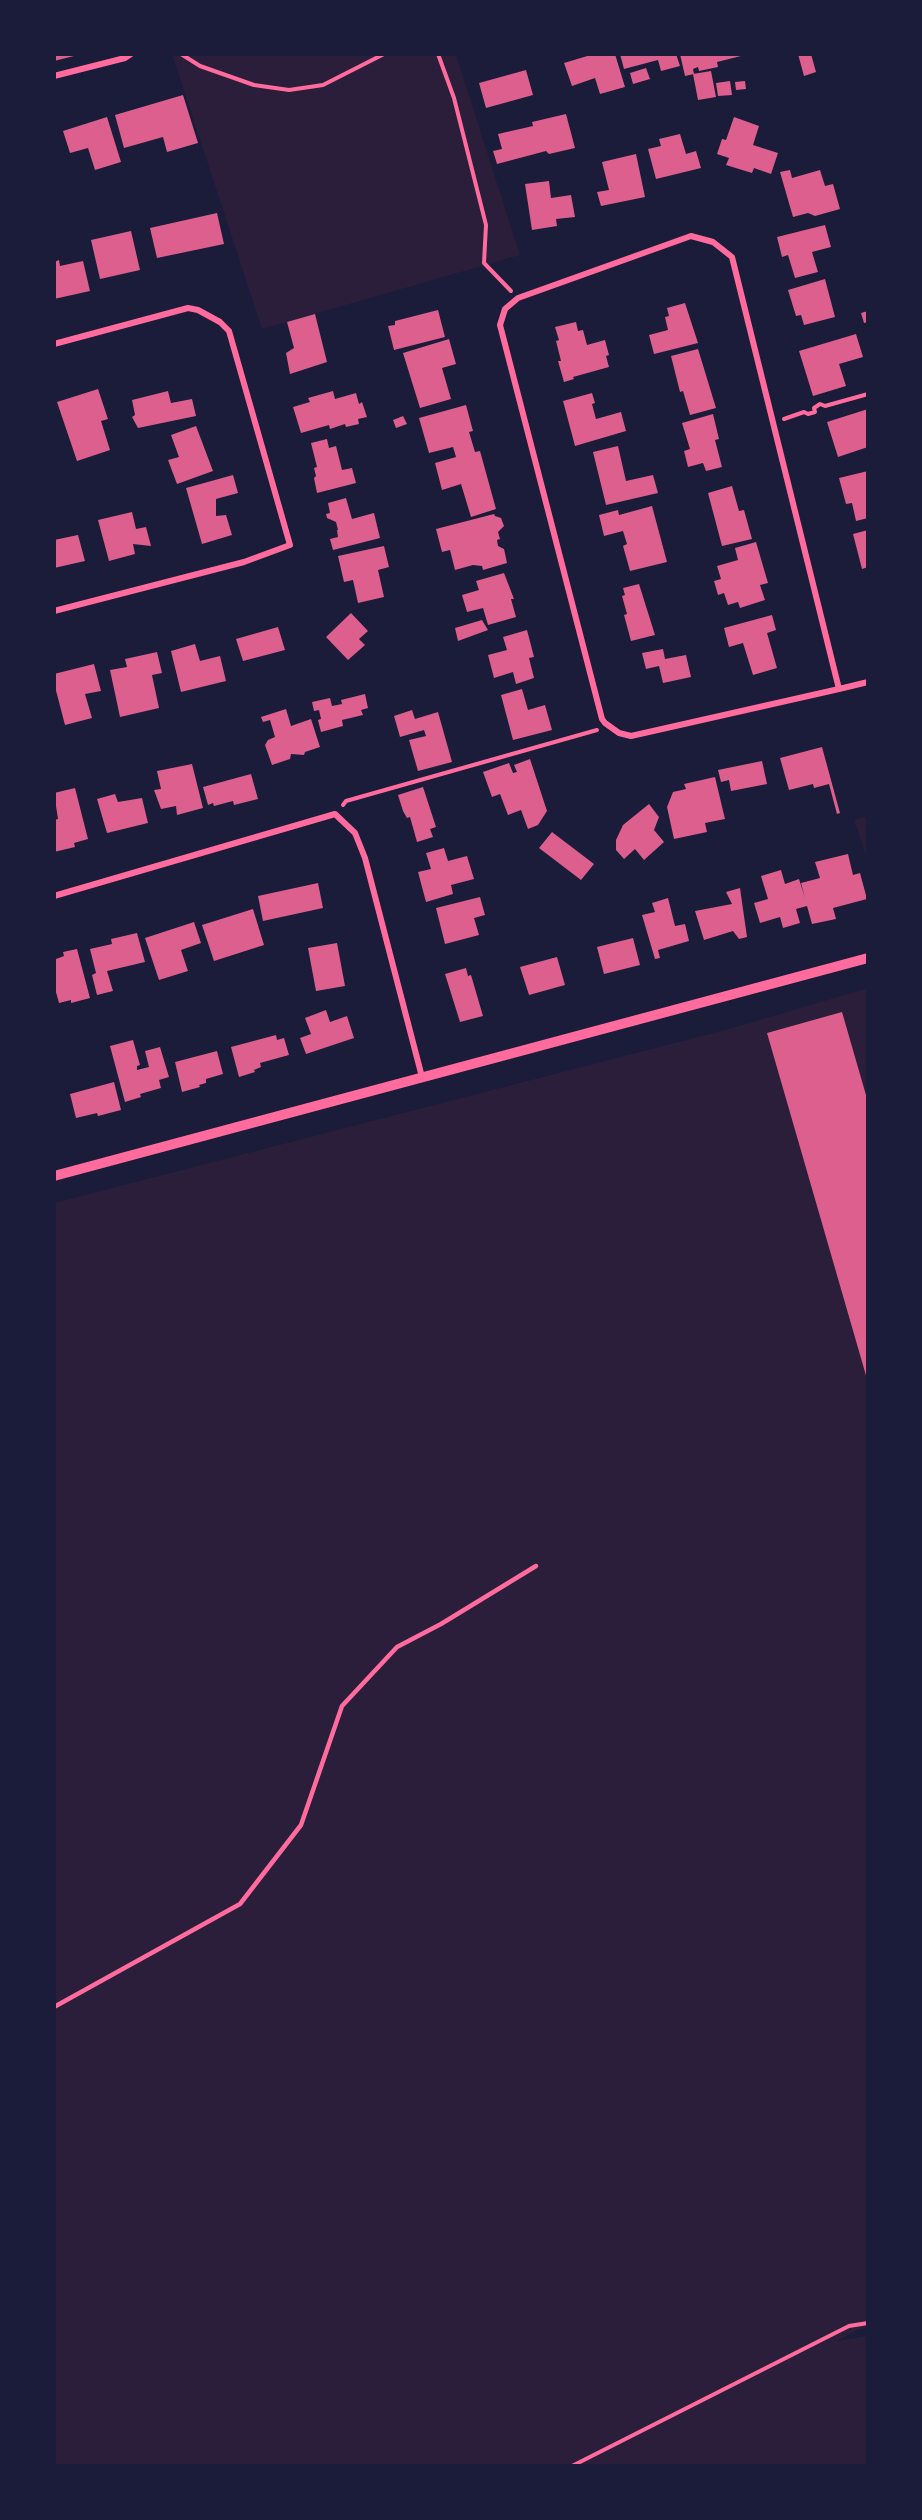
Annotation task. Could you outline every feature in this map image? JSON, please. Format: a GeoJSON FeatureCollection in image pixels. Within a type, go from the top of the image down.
{"type":"FeatureCollection","features":[{"type":"Feature","properties":{"kind":"street"},"geometry":{"type":"LineString","coordinates":[[54,76],[125,58],[131,54]]}},
{"type":"Feature","properties":{"kind":"street"},"geometry":{"type":"LineString","coordinates":[[839,689],[732,257],[713,242],[691,236],[518,298],[505,309],[500,325],[602,719],[609,727],[631,736],[839,689],[868,682]]}},
{"type":"Feature","properties":{"kind":"street"},"geometry":{"type":"LineString","coordinates":[[54,344],[188,308],[198,310],[220,322],[229,331],[290,545],[244,562],[54,611]]}},
{"type":"Feature","properties":{"kind":"street"},"geometry":{"type":"LineString","coordinates":[[54,896],[335,814],[355,834],[365,858],[422,1077]]}},
{"type":"Feature","properties":{"kind":"street"},"geometry":{"type":"LineString","coordinates":[[54,1176],[868,958]]}},
{"type":"Feature","properties":{"kind":"lane"},"geometry":{"type":"LineString","coordinates":[[54,2007],[240,1904],[301,1824],[342,1706],[397,1647],[441,1624],[536,1566]]}},
{"type":"Feature","properties":{"kind":"path"},"geometry":{"type":"LineString","coordinates":[[181,54],[200,66],[254,85],[289,90],[323,85],[384,54]]}},
{"type":"Feature","properties":{"kind":"path"},"geometry":{"type":"LineString","coordinates":[[438,54],[454,98],[486,225],[484,263],[518,298]]}},
{"type":"Feature","properties":{"kind":"path"},"geometry":{"type":"LineString","coordinates":[[772,423],[804,412],[808,414],[815,412],[814,408],[820,404],[825,406],[868,394]]}},
{"type":"Feature","properties":{"kind":"path"},"geometry":{"type":"LineString","coordinates":[[335,814],[346,801],[609,727]]}},
{"type":"Feature","properties":{"kind":"path"},"geometry":{"type":"LineString","coordinates":[[572,2466],[849,2326],[868,2323]]}},
{"type":"Feature","properties":{"kind":"shaded area"},"geometry":{"type":"Polygon","coordinates":[[[172,54],[459,54],[457,58],[520,255],[262,329],[172,54]]]}},
{"type":"Feature","properties":{"kind":"shaded area"},"geometry":{"type":"Polygon","coordinates":[[[868,816],[868,861],[854,820],[868,816]]]}},
{"type":"Feature","properties":{"kind":"shaded area"},"geometry":{"type":"Polygon","coordinates":[[[868,988],[868,2328],[857,2330],[837,2341],[868,2336],[868,2466],[54,2466],[54,1203],[729,1029],[868,988]]]}},
{"type":"Feature","properties":{"kind":"building"},"geometry":{"type":"Polygon","coordinates":[[[54,54],[77,54],[78,55],[54,61],[54,54]]]}},
{"type":"Feature","properties":{"kind":"building"},"geometry":{"type":"Polygon","coordinates":[[[594,54],[615,54],[625,87],[600,94],[595,78],[572,86],[564,63],[594,54]]]}},
{"type":"Feature","properties":{"kind":"building"},"geometry":{"type":"Polygon","coordinates":[[[620,54],[676,54],[680,66],[661,71],[658,60],[624,69],[620,54]]]}},
{"type":"Feature","properties":{"kind":"building"},"geometry":{"type":"Polygon","coordinates":[[[680,54],[741,54],[741,56],[717,62],[718,67],[699,71],[698,67],[693,69],[694,74],[685,76],[680,54]]]}},
{"type":"Feature","properties":{"kind":"building"},"geometry":{"type":"Polygon","coordinates":[[[798,54],[811,54],[816,72],[804,76],[798,54]]]}},
{"type":"Feature","properties":{"kind":"building"},"geometry":{"type":"Polygon","coordinates":[[[646,68],[650,79],[633,84],[630,73],[646,68]]]}},
{"type":"Feature","properties":{"kind":"building"},"geometry":{"type":"Polygon","coordinates":[[[526,70],[533,95],[486,108],[479,83],[526,70]]]}},
{"type":"Feature","properties":{"kind":"building"},"geometry":{"type":"Polygon","coordinates":[[[711,71],[716,97],[698,100],[693,74],[711,71]]]}},
{"type":"Feature","properties":{"kind":"building"},"geometry":{"type":"Polygon","coordinates":[[[730,81],[732,95],[718,96],[716,83],[730,81]]]}},
{"type":"Feature","properties":{"kind":"building"},"geometry":{"type":"Polygon","coordinates":[[[745,81],[746,89],[736,90],[735,82],[745,81]]]}},
{"type":"Feature","properties":{"kind":"building"},"geometry":{"type":"Polygon","coordinates":[[[183,95],[198,143],[167,152],[163,137],[124,148],[115,115],[183,95]]]}},
{"type":"Feature","properties":{"kind":"building"},"geometry":{"type":"Polygon","coordinates":[[[566,114],[575,148],[549,154],[546,151],[497,164],[493,151],[502,149],[498,134],[533,126],[532,122],[566,114]]]}},
{"type":"Feature","properties":{"kind":"building"},"geometry":{"type":"Polygon","coordinates":[[[107,117],[121,162],[95,170],[88,148],[70,153],[63,131],[107,117]]]}},
{"type":"Feature","properties":{"kind":"building"},"geometry":{"type":"Polygon","coordinates":[[[734,117],[759,126],[753,145],[778,153],[771,174],[754,168],[752,173],[726,165],[729,158],[717,154],[722,139],[726,140],[734,117]]]}},
{"type":"Feature","properties":{"kind":"building"},"geometry":{"type":"Polygon","coordinates":[[[680,134],[686,154],[696,151],[701,168],[656,179],[648,149],[661,146],[659,139],[680,134]]]}},
{"type":"Feature","properties":{"kind":"building"},"geometry":{"type":"Polygon","coordinates":[[[636,154],[645,197],[601,206],[597,192],[609,190],[602,162],[636,154]]]}},
{"type":"Feature","properties":{"kind":"building"},"geometry":{"type":"Polygon","coordinates":[[[790,170],[792,178],[820,170],[825,186],[833,184],[840,209],[815,216],[808,213],[793,217],[780,172],[790,170]]]}},
{"type":"Feature","properties":{"kind":"building"},"geometry":{"type":"Polygon","coordinates":[[[549,181],[551,198],[571,195],[575,217],[556,219],[557,226],[532,230],[525,184],[549,181]]]}},
{"type":"Feature","properties":{"kind":"building"},"geometry":{"type":"Polygon","coordinates":[[[217,213],[224,244],[157,258],[150,228],[217,213]]]}},
{"type":"Feature","properties":{"kind":"building"},"geometry":{"type":"Polygon","coordinates":[[[825,225],[831,247],[812,252],[818,272],[795,278],[788,255],[782,257],[777,237],[825,225]]]}},
{"type":"Feature","properties":{"kind":"building"},"geometry":{"type":"Polygon","coordinates":[[[131,231],[140,270],[100,279],[91,240],[131,231]]]}},
{"type":"Feature","properties":{"kind":"building"},"geometry":{"type":"Polygon","coordinates":[[[59,260],[60,266],[83,261],[90,291],[54,299],[54,262],[59,260]]]}},
{"type":"Feature","properties":{"kind":"building"},"geometry":{"type":"Polygon","coordinates":[[[825,279],[835,317],[804,325],[801,315],[796,316],[788,290],[825,279]]]}},
{"type":"Feature","properties":{"kind":"building"},"geometry":{"type":"Polygon","coordinates":[[[685,303],[698,343],[654,354],[649,335],[668,330],[665,317],[669,316],[667,308],[685,303]]]}},
{"type":"Feature","properties":{"kind":"building"},"geometry":{"type":"Polygon","coordinates":[[[438,310],[445,337],[394,350],[388,326],[395,325],[395,321],[438,310]]]}},
{"type":"Feature","properties":{"kind":"building"},"geometry":{"type":"Polygon","coordinates":[[[868,311],[868,322],[864,323],[861,313],[868,311]]]}},
{"type":"Feature","properties":{"kind":"building"},"geometry":{"type":"Polygon","coordinates":[[[315,314],[327,362],[290,374],[286,353],[294,348],[287,322],[315,314]]]}},
{"type":"Feature","properties":{"kind":"building"},"geometry":{"type":"Polygon","coordinates":[[[576,322],[578,331],[583,330],[587,345],[605,340],[609,367],[573,377],[574,379],[564,382],[558,361],[561,361],[555,327],[576,322]]]}},
{"type":"Feature","properties":{"kind":"building"},"geometry":{"type":"Polygon","coordinates":[[[856,334],[863,357],[839,364],[846,386],[813,396],[799,351],[856,334]]]}},
{"type":"Feature","properties":{"kind":"building"},"geometry":{"type":"Polygon","coordinates":[[[449,339],[456,364],[442,368],[451,399],[420,408],[403,353],[449,339]]]}},
{"type":"Feature","properties":{"kind":"building"},"geometry":{"type":"Polygon","coordinates":[[[698,349],[716,408],[690,415],[683,391],[680,392],[671,356],[698,349]]]}},
{"type":"Feature","properties":{"kind":"building"},"geometry":{"type":"Polygon","coordinates":[[[98,389],[108,419],[101,421],[110,450],[77,461],[57,402],[98,389]]]}},
{"type":"Feature","properties":{"kind":"building"},"geometry":{"type":"Polygon","coordinates":[[[168,391],[171,403],[192,399],[196,416],[138,428],[132,417],[135,415],[132,400],[168,391]]]}},
{"type":"Feature","properties":{"kind":"building"},"geometry":{"type":"Polygon","coordinates":[[[333,391],[335,399],[356,393],[359,404],[362,402],[367,417],[358,419],[359,424],[346,427],[345,424],[330,429],[329,425],[301,433],[293,407],[310,402],[308,398],[333,391]]]}},
{"type":"Feature","properties":{"kind":"building"},"geometry":{"type":"Polygon","coordinates":[[[592,393],[596,419],[621,412],[626,431],[575,446],[563,401],[592,393]]]}},
{"type":"Feature","properties":{"kind":"building"},"geometry":{"type":"Polygon","coordinates":[[[466,405],[473,431],[469,432],[475,452],[480,451],[496,509],[471,517],[461,484],[442,490],[435,463],[456,457],[453,447],[429,453],[419,418],[466,405]]]}},
{"type":"Feature","properties":{"kind":"building"},"geometry":{"type":"Polygon","coordinates":[[[868,409],[868,447],[838,457],[827,422],[868,409]]]}},
{"type":"Feature","properties":{"kind":"building"},"geometry":{"type":"Polygon","coordinates":[[[713,414],[719,439],[715,440],[722,467],[706,471],[703,463],[688,467],[684,451],[690,449],[682,423],[713,414]]]}},
{"type":"Feature","properties":{"kind":"building"},"geometry":{"type":"Polygon","coordinates":[[[403,416],[407,424],[396,428],[393,420],[403,416]]]}},
{"type":"Feature","properties":{"kind":"building"},"geometry":{"type":"Polygon","coordinates":[[[196,426],[213,471],[177,484],[168,460],[179,457],[171,435],[196,426]]]}},
{"type":"Feature","properties":{"kind":"building"},"geometry":{"type":"Polygon","coordinates":[[[327,439],[329,448],[336,446],[342,470],[352,468],[356,483],[317,493],[314,468],[317,467],[311,443],[327,439]]]}},
{"type":"Feature","properties":{"kind":"building"},"geometry":{"type":"Polygon","coordinates":[[[618,446],[626,481],[653,475],[658,493],[606,505],[593,452],[618,446]]]}},
{"type":"Feature","properties":{"kind":"building"},"geometry":{"type":"Polygon","coordinates":[[[868,471],[868,518],[856,521],[852,503],[846,504],[839,478],[868,471]]]}},
{"type":"Feature","properties":{"kind":"building"},"geometry":{"type":"Polygon","coordinates":[[[233,475],[238,493],[216,499],[216,516],[226,515],[232,535],[202,544],[186,488],[233,475]]]}},
{"type":"Feature","properties":{"kind":"building"},"geometry":{"type":"Polygon","coordinates":[[[732,486],[739,511],[744,510],[752,539],[722,546],[708,493],[732,486]]]}},
{"type":"Feature","properties":{"kind":"building"},"geometry":{"type":"Polygon","coordinates":[[[346,498],[352,519],[374,513],[380,538],[333,550],[330,539],[338,537],[338,530],[336,522],[327,518],[326,514],[330,513],[328,503],[346,498]]]}},
{"type":"Feature","properties":{"kind":"building"},"geometry":{"type":"Polygon","coordinates":[[[652,506],[667,562],[630,571],[623,546],[627,544],[623,531],[604,536],[599,515],[618,510],[619,515],[652,506]]]}},
{"type":"Feature","properties":{"kind":"building"},"geometry":{"type":"Polygon","coordinates":[[[132,512],[136,529],[146,527],[151,546],[133,544],[135,554],[109,561],[98,520],[132,512]]]}},
{"type":"Feature","properties":{"kind":"building"},"geometry":{"type":"Polygon","coordinates":[[[494,514],[501,518],[504,526],[498,532],[500,539],[497,540],[498,546],[504,549],[507,563],[483,570],[482,566],[473,565],[455,570],[450,550],[442,552],[436,529],[494,514]]]}},
{"type":"Feature","properties":{"kind":"building"},"geometry":{"type":"Polygon","coordinates":[[[868,530],[868,567],[862,569],[853,534],[868,530]]]}},
{"type":"Feature","properties":{"kind":"building"},"geometry":{"type":"Polygon","coordinates":[[[78,535],[85,561],[54,568],[54,540],[78,535]]]}},
{"type":"Feature","properties":{"kind":"building"},"geometry":{"type":"Polygon","coordinates":[[[756,542],[768,583],[760,585],[765,600],[740,608],[738,602],[728,605],[724,593],[718,595],[714,581],[721,579],[717,566],[738,560],[735,548],[756,542]]]}},
{"type":"Feature","properties":{"kind":"building"},"geometry":{"type":"Polygon","coordinates":[[[384,546],[389,567],[378,570],[384,597],[358,603],[353,580],[344,582],[338,556],[384,546]]]}},
{"type":"Feature","properties":{"kind":"building"},"geometry":{"type":"Polygon","coordinates":[[[504,573],[514,599],[511,599],[516,617],[488,625],[483,608],[467,612],[462,595],[479,590],[476,581],[504,573]]]}},
{"type":"Feature","properties":{"kind":"building"},"geometry":{"type":"Polygon","coordinates":[[[639,584],[655,635],[631,641],[624,615],[627,614],[622,596],[625,595],[623,588],[639,584]]]}},
{"type":"Feature","properties":{"kind":"building"},"geometry":{"type":"Polygon","coordinates":[[[351,613],[368,631],[359,639],[365,645],[348,660],[326,637],[351,613]]]}},
{"type":"Feature","properties":{"kind":"building"},"geometry":{"type":"Polygon","coordinates":[[[772,615],[776,630],[767,633],[777,668],[753,675],[743,643],[729,647],[724,628],[772,615]]]}},
{"type":"Feature","properties":{"kind":"building"},"geometry":{"type":"Polygon","coordinates":[[[482,620],[488,630],[458,641],[455,628],[482,620]]]}},
{"type":"Feature","properties":{"kind":"building"},"geometry":{"type":"Polygon","coordinates":[[[278,627],[285,650],[243,661],[236,639],[278,627]]]}},
{"type":"Feature","properties":{"kind":"building"},"geometry":{"type":"Polygon","coordinates":[[[527,630],[534,657],[529,658],[534,678],[516,684],[513,672],[494,678],[488,655],[507,650],[503,637],[527,630]]]}},
{"type":"Feature","properties":{"kind":"building"},"geometry":{"type":"Polygon","coordinates":[[[195,644],[200,661],[220,656],[226,681],[181,692],[171,651],[195,644]]]}},
{"type":"Feature","properties":{"kind":"building"},"geometry":{"type":"Polygon","coordinates":[[[663,649],[665,659],[686,655],[691,677],[663,683],[659,666],[646,669],[642,653],[663,649]]]}},
{"type":"Feature","properties":{"kind":"building"},"geometry":{"type":"Polygon","coordinates":[[[157,652],[162,673],[152,675],[159,708],[120,717],[110,670],[127,667],[125,659],[157,652]]]}},
{"type":"Feature","properties":{"kind":"building"},"geometry":{"type":"Polygon","coordinates":[[[94,664],[101,691],[85,694],[92,718],[65,725],[54,683],[54,674],[94,664]]]}},
{"type":"Feature","properties":{"kind":"building"},"geometry":{"type":"Polygon","coordinates":[[[522,689],[528,710],[545,705],[552,730],[513,740],[501,695],[522,689]]]}},
{"type":"Feature","properties":{"kind":"building"},"geometry":{"type":"Polygon","coordinates":[[[365,694],[368,708],[361,710],[363,715],[342,720],[343,726],[321,732],[318,720],[321,719],[319,710],[314,711],[312,702],[330,698],[332,706],[342,704],[341,700],[365,694]]]}},
{"type":"Feature","properties":{"kind":"building"},"geometry":{"type":"Polygon","coordinates":[[[286,709],[291,726],[311,719],[320,747],[305,752],[304,755],[291,754],[290,759],[272,765],[265,745],[268,740],[275,737],[270,720],[263,722],[261,717],[286,709]]]}},
{"type":"Feature","properties":{"kind":"building"},"geometry":{"type":"Polygon","coordinates":[[[412,710],[415,719],[438,712],[452,762],[418,771],[409,740],[426,736],[424,730],[400,737],[394,716],[412,710]]]}},
{"type":"Feature","properties":{"kind":"building"},"geometry":{"type":"Polygon","coordinates":[[[822,747],[840,813],[837,814],[829,784],[814,788],[813,784],[789,790],[780,758],[822,747]]]}},
{"type":"Feature","properties":{"kind":"building"},"geometry":{"type":"Polygon","coordinates":[[[530,759],[547,811],[538,825],[528,829],[521,810],[508,815],[500,794],[492,797],[483,772],[509,763],[513,773],[517,772],[514,765],[530,759]]]}},
{"type":"Feature","properties":{"kind":"building"},"geometry":{"type":"Polygon","coordinates":[[[762,761],[767,784],[731,791],[729,780],[721,782],[718,770],[762,761]]]}},
{"type":"Feature","properties":{"kind":"building"},"geometry":{"type":"Polygon","coordinates":[[[192,764],[203,808],[177,815],[176,806],[161,809],[154,790],[161,789],[157,771],[192,764]]]}},
{"type":"Feature","properties":{"kind":"building"},"geometry":{"type":"Polygon","coordinates":[[[251,774],[258,799],[234,805],[233,801],[214,806],[213,803],[208,805],[203,787],[251,774]]]}},
{"type":"Feature","properties":{"kind":"building"},"geometry":{"type":"Polygon","coordinates":[[[715,777],[725,819],[705,823],[707,832],[674,839],[667,807],[673,792],[686,789],[684,784],[715,777]]]}},
{"type":"Feature","properties":{"kind":"building"},"geometry":{"type":"Polygon","coordinates":[[[423,787],[436,827],[430,829],[433,837],[417,842],[410,817],[407,818],[403,811],[398,795],[423,787]]]}},
{"type":"Feature","properties":{"kind":"building"},"geometry":{"type":"Polygon","coordinates":[[[75,788],[88,839],[74,843],[75,847],[54,852],[54,820],[58,819],[54,793],[75,788]]]}},
{"type":"Feature","properties":{"kind":"building"},"geometry":{"type":"Polygon","coordinates":[[[115,794],[118,802],[142,798],[148,823],[107,833],[97,799],[115,794]]]}},
{"type":"Feature","properties":{"kind":"building"},"geometry":{"type":"Polygon","coordinates":[[[649,804],[659,817],[654,830],[664,842],[644,860],[635,849],[624,859],[616,850],[616,840],[623,825],[649,804]]]}},
{"type":"Feature","properties":{"kind":"building"},"geometry":{"type":"Polygon","coordinates":[[[552,832],[594,864],[581,880],[539,848],[552,832]]]}},
{"type":"Feature","properties":{"kind":"building"},"geometry":{"type":"Polygon","coordinates":[[[444,848],[448,861],[467,856],[474,879],[451,885],[453,894],[426,902],[418,872],[431,869],[426,853],[444,848]]]}},
{"type":"Feature","properties":{"kind":"building"},"geometry":{"type":"Polygon","coordinates":[[[848,854],[853,875],[860,873],[867,899],[833,908],[836,919],[812,924],[807,906],[796,909],[800,923],[783,928],[780,917],[760,923],[754,903],[768,899],[761,876],[781,870],[785,884],[799,879],[805,898],[801,883],[820,878],[815,862],[848,854]]]}},
{"type":"Feature","properties":{"kind":"building"},"geometry":{"type":"Polygon","coordinates":[[[318,883],[323,908],[263,921],[258,896],[318,883]]]}},
{"type":"Feature","properties":{"kind":"building"},"geometry":{"type":"Polygon","coordinates":[[[740,888],[747,937],[739,939],[733,931],[704,940],[695,911],[732,904],[726,892],[740,888]]]}},
{"type":"Feature","properties":{"kind":"building"},"geometry":{"type":"Polygon","coordinates":[[[480,897],[485,915],[474,918],[479,935],[445,944],[436,908],[480,897]]]}},
{"type":"Feature","properties":{"kind":"building"},"geometry":{"type":"Polygon","coordinates":[[[668,898],[675,926],[685,924],[689,941],[658,950],[660,958],[655,959],[642,915],[655,912],[652,903],[668,898]]]}},
{"type":"Feature","properties":{"kind":"building"},"geometry":{"type":"Polygon","coordinates":[[[253,909],[264,945],[214,961],[202,925],[253,909]]]}},
{"type":"Feature","properties":{"kind":"building"},"geometry":{"type":"Polygon","coordinates":[[[194,922],[201,943],[181,950],[188,971],[159,980],[145,938],[194,922]]]}},
{"type":"Feature","properties":{"kind":"building"},"geometry":{"type":"Polygon","coordinates":[[[137,933],[145,962],[107,971],[113,991],[97,995],[92,975],[96,973],[90,949],[112,944],[111,939],[137,933]]]}},
{"type":"Feature","properties":{"kind":"building"},"geometry":{"type":"Polygon","coordinates":[[[633,938],[640,965],[604,974],[597,947],[633,938]]]}},
{"type":"Feature","properties":{"kind":"building"},"geometry":{"type":"Polygon","coordinates":[[[337,943],[345,986],[316,991],[308,948],[337,943]]]}},
{"type":"Feature","properties":{"kind":"building"},"geometry":{"type":"Polygon","coordinates":[[[77,949],[90,998],[71,1003],[71,1000],[59,1003],[54,985],[54,962],[64,956],[63,952],[77,949]]]}},
{"type":"Feature","properties":{"kind":"building"},"geometry":{"type":"Polygon","coordinates":[[[557,957],[565,985],[529,995],[520,967],[557,957]]]}},
{"type":"Feature","properties":{"kind":"building"},"geometry":{"type":"Polygon","coordinates":[[[466,968],[468,976],[471,975],[483,1016],[460,1022],[445,974],[466,968]]]}},
{"type":"Feature","properties":{"kind":"building"},"geometry":{"type":"Polygon","coordinates":[[[326,1010],[330,1022],[347,1016],[354,1038],[306,1054],[300,1038],[311,1034],[305,1018],[326,1010]]]}},
{"type":"Feature","properties":{"kind":"building"},"geometry":{"type":"Polygon","coordinates":[[[842,1012],[868,1102],[867,1379],[767,1033],[842,1012]]]}},
{"type":"Feature","properties":{"kind":"building"},"geometry":{"type":"Polygon","coordinates":[[[276,1035],[277,1040],[284,1038],[289,1055],[260,1063],[261,1067],[254,1070],[255,1072],[239,1077],[231,1047],[276,1035]]]}},
{"type":"Feature","properties":{"kind":"building"},"geometry":{"type":"Polygon","coordinates":[[[133,1040],[140,1065],[137,1066],[137,1070],[149,1067],[145,1051],[160,1047],[169,1077],[159,1080],[161,1088],[140,1094],[141,1097],[125,1102],[110,1046],[133,1040]]]}},
{"type":"Feature","properties":{"kind":"building"},"geometry":{"type":"Polygon","coordinates":[[[217,1051],[223,1074],[206,1079],[206,1083],[199,1085],[200,1087],[182,1092],[175,1062],[217,1051]]]}},
{"type":"Feature","properties":{"kind":"building"},"geometry":{"type":"Polygon","coordinates":[[[114,1082],[121,1110],[98,1116],[97,1113],[76,1118],[70,1094],[114,1082]]]}}]}
